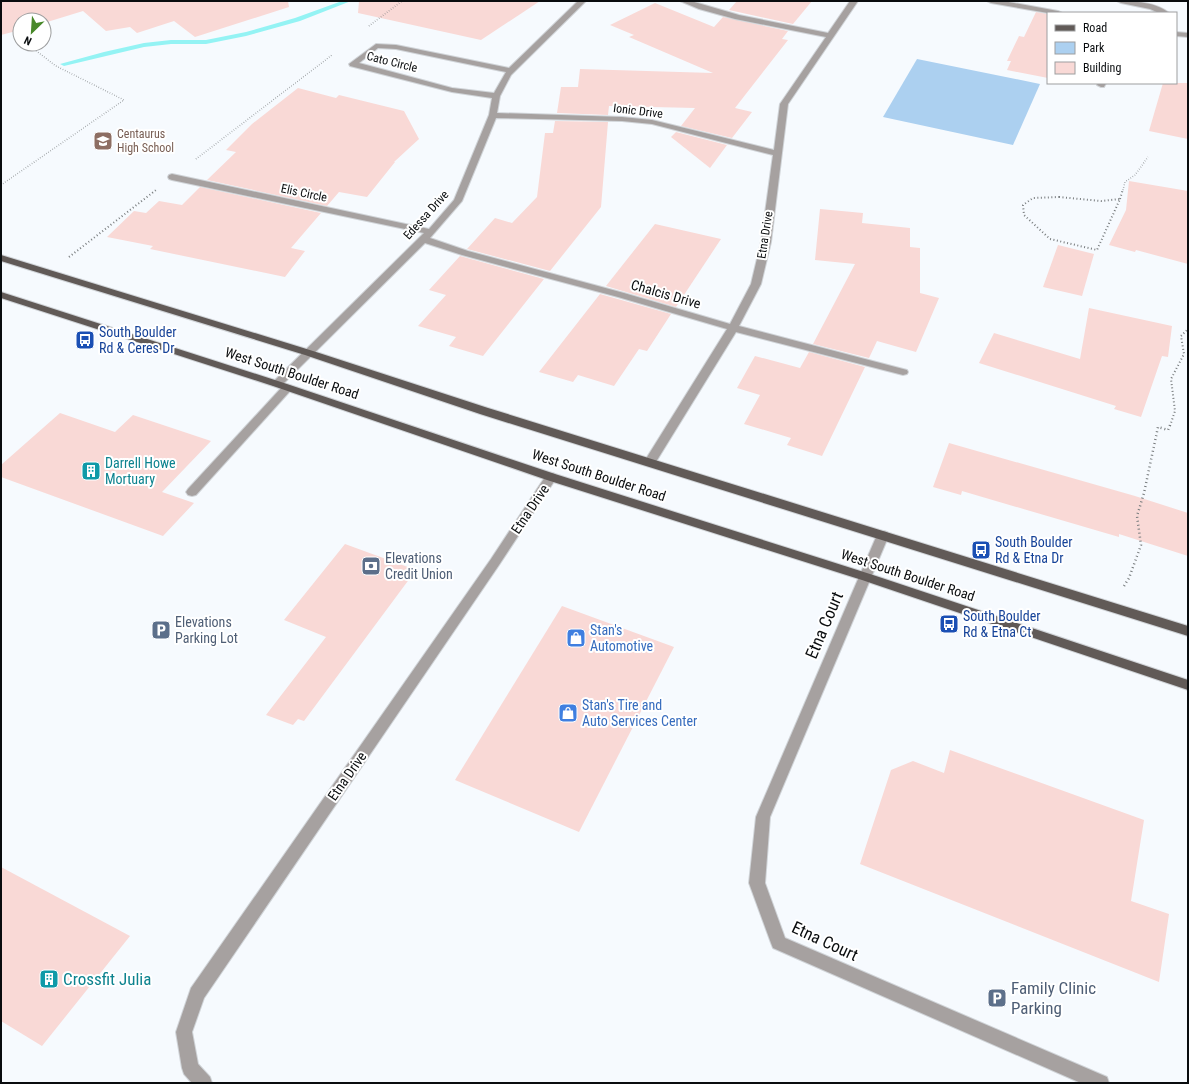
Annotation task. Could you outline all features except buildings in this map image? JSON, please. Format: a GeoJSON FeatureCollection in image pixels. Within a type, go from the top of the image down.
{"type":"FeatureCollection","features":[{"type":"Feature","properties":{"kind":"main road","name":"West South Boulder Road"},"geometry":{"type":"LineString","coordinates":[[1,258],[309,353],[484,411],[883,534],[1188,631]]}},
{"type":"Feature","properties":{"kind":"main road","name":"West South Boulder Road"},"geometry":{"type":"LineString","coordinates":[[1,295],[282,386],[551,477],[866,577],[1188,685]]}},
{"type":"Feature","properties":{"kind":"street","name":"Edessa Drive"},"geometry":{"type":"LineString","coordinates":[[192,492],[309,353],[431,232],[458,201],[493,115],[496,96],[508,74],[564,17],[582,1]]}},
{"type":"Feature","properties":{"kind":"street"},"geometry":{"type":"LineString","coordinates":[[684,1],[711,12],[736,18],[830,36]]}},
{"type":"Feature","properties":{"kind":"street","name":"Etna Drive"},"geometry":{"type":"LineString","coordinates":[[650,462],[733,328],[756,284],[766,242],[784,104],[854,1]]}},
{"type":"Feature","properties":{"kind":"street"},"geometry":{"type":"LineString","coordinates":[[991,1],[1052,12]]}},
{"type":"Feature","properties":{"kind":"street"},"geometry":{"type":"LineString","coordinates":[[1121,1],[1152,6],[1163,12]]}},
{"type":"Feature","properties":{"kind":"street","name":"Cato Circle"},"geometry":{"type":"LineString","coordinates":[[496,96],[452,90],[353,64],[376,46],[396,47],[512,71]]}},
{"type":"Feature","properties":{"kind":"street","name":"Ionic Drive"},"geometry":{"type":"LineString","coordinates":[[493,115],[622,119],[652,122],[777,153]]}},
{"type":"Feature","properties":{"kind":"street","name":"Elis Circle"},"geometry":{"type":"LineString","coordinates":[[172,177],[431,232]]}},
{"type":"Feature","properties":{"kind":"street","name":"Chalcis Drive"},"geometry":{"type":"LineString","coordinates":[[423,239],[465,253],[613,293],[733,328],[903,372]]}},
{"type":"Feature","properties":{"kind":"street","name":"Etna Drive"},"geometry":{"type":"LineString","coordinates":[[204,1083],[190,1068],[184,1032],[197,994],[495,562],[551,477]]}},
{"type":"Feature","properties":{"kind":"street","name":"Etna Court"},"geometry":{"type":"LineString","coordinates":[[883,534],[763,817],[757,883],[778,943],[1101,1083]]}},
{"type":"Feature","properties":{"kind":"path"},"geometry":{"type":"LineString","coordinates":[[365,29],[402,1]]}},
{"type":"Feature","properties":{"kind":"path"},"geometry":{"type":"LineString","coordinates":[[1,185],[124,100],[56,66],[38,52]]}},
{"type":"Feature","properties":{"kind":"path"},"geometry":{"type":"LineString","coordinates":[[48,273],[335,53]]}},
{"type":"Feature","properties":{"kind":"path"},"geometry":{"type":"LineString","coordinates":[[1120,199],[1101,201],[1059,197],[1033,198],[1023,205],[1024,215],[1050,239],[1097,250],[1120,199],[1125,182],[1135,175],[1148,157]]}},
{"type":"Feature","properties":{"kind":"path"},"geometry":{"type":"LineString","coordinates":[[1122,589],[1129,578],[1141,545],[1137,516],[1144,493],[1158,427],[1168,430],[1175,411],[1171,379],[1184,354],[1181,336],[1188,329]]}},
{"type":"Feature","properties":{"kind":"green space"},"geometry":{"type":"Polygon","coordinates":[[[917,59],[1040,84],[1013,145],[883,117],[917,59]]]}},
{"type":"Feature","properties":{"kind":"waterway"},"geometry":{"type":"LineString","coordinates":[[64,64],[144,45],[171,42],[206,42],[229,38],[298,20],[348,1]]}},
{"type":"Feature","properties":{"kind":"place","name":"Centaurus High School"},"geometry":{"type":"Point","coordinates":[103,141]}},
{"type":"Feature","properties":{"kind":"place","name":"South Boulder Rd & Ceres Dr"},"geometry":{"type":"Point","coordinates":[85,340]}},
{"type":"Feature","properties":{"kind":"place","name":"Darrell Howe Mortuary"},"geometry":{"type":"Point","coordinates":[91,471]}},
{"type":"Feature","properties":{"kind":"place","name":"South Boulder Rd & Etna Dr"},"geometry":{"type":"Point","coordinates":[981,550]}},
{"type":"Feature","properties":{"kind":"place","name":"Elevations Credit Union"},"geometry":{"type":"Point","coordinates":[371,566]}},
{"type":"Feature","properties":{"kind":"place","name":"South Boulder Rd & Etna Ct"},"geometry":{"type":"Point","coordinates":[949,624]}},
{"type":"Feature","properties":{"kind":"place","name":"Elevations Parking Lot"},"geometry":{"type":"Point","coordinates":[161,630]}},
{"type":"Feature","properties":{"kind":"place","name":"Stan's Automotive"},"geometry":{"type":"Point","coordinates":[576,638]}},
{"type":"Feature","properties":{"kind":"place","name":"Stan's Tire and Auto Services Center"},"geometry":{"type":"Point","coordinates":[568,713]}},
{"type":"Feature","properties":{"kind":"place","name":"Crossfit Julia"},"geometry":{"type":"Point","coordinates":[49,979]}},
{"type":"Feature","properties":{"kind":"place","name":"Family Clinic Parking"},"geometry":{"type":"Point","coordinates":[997,998]}}]}
